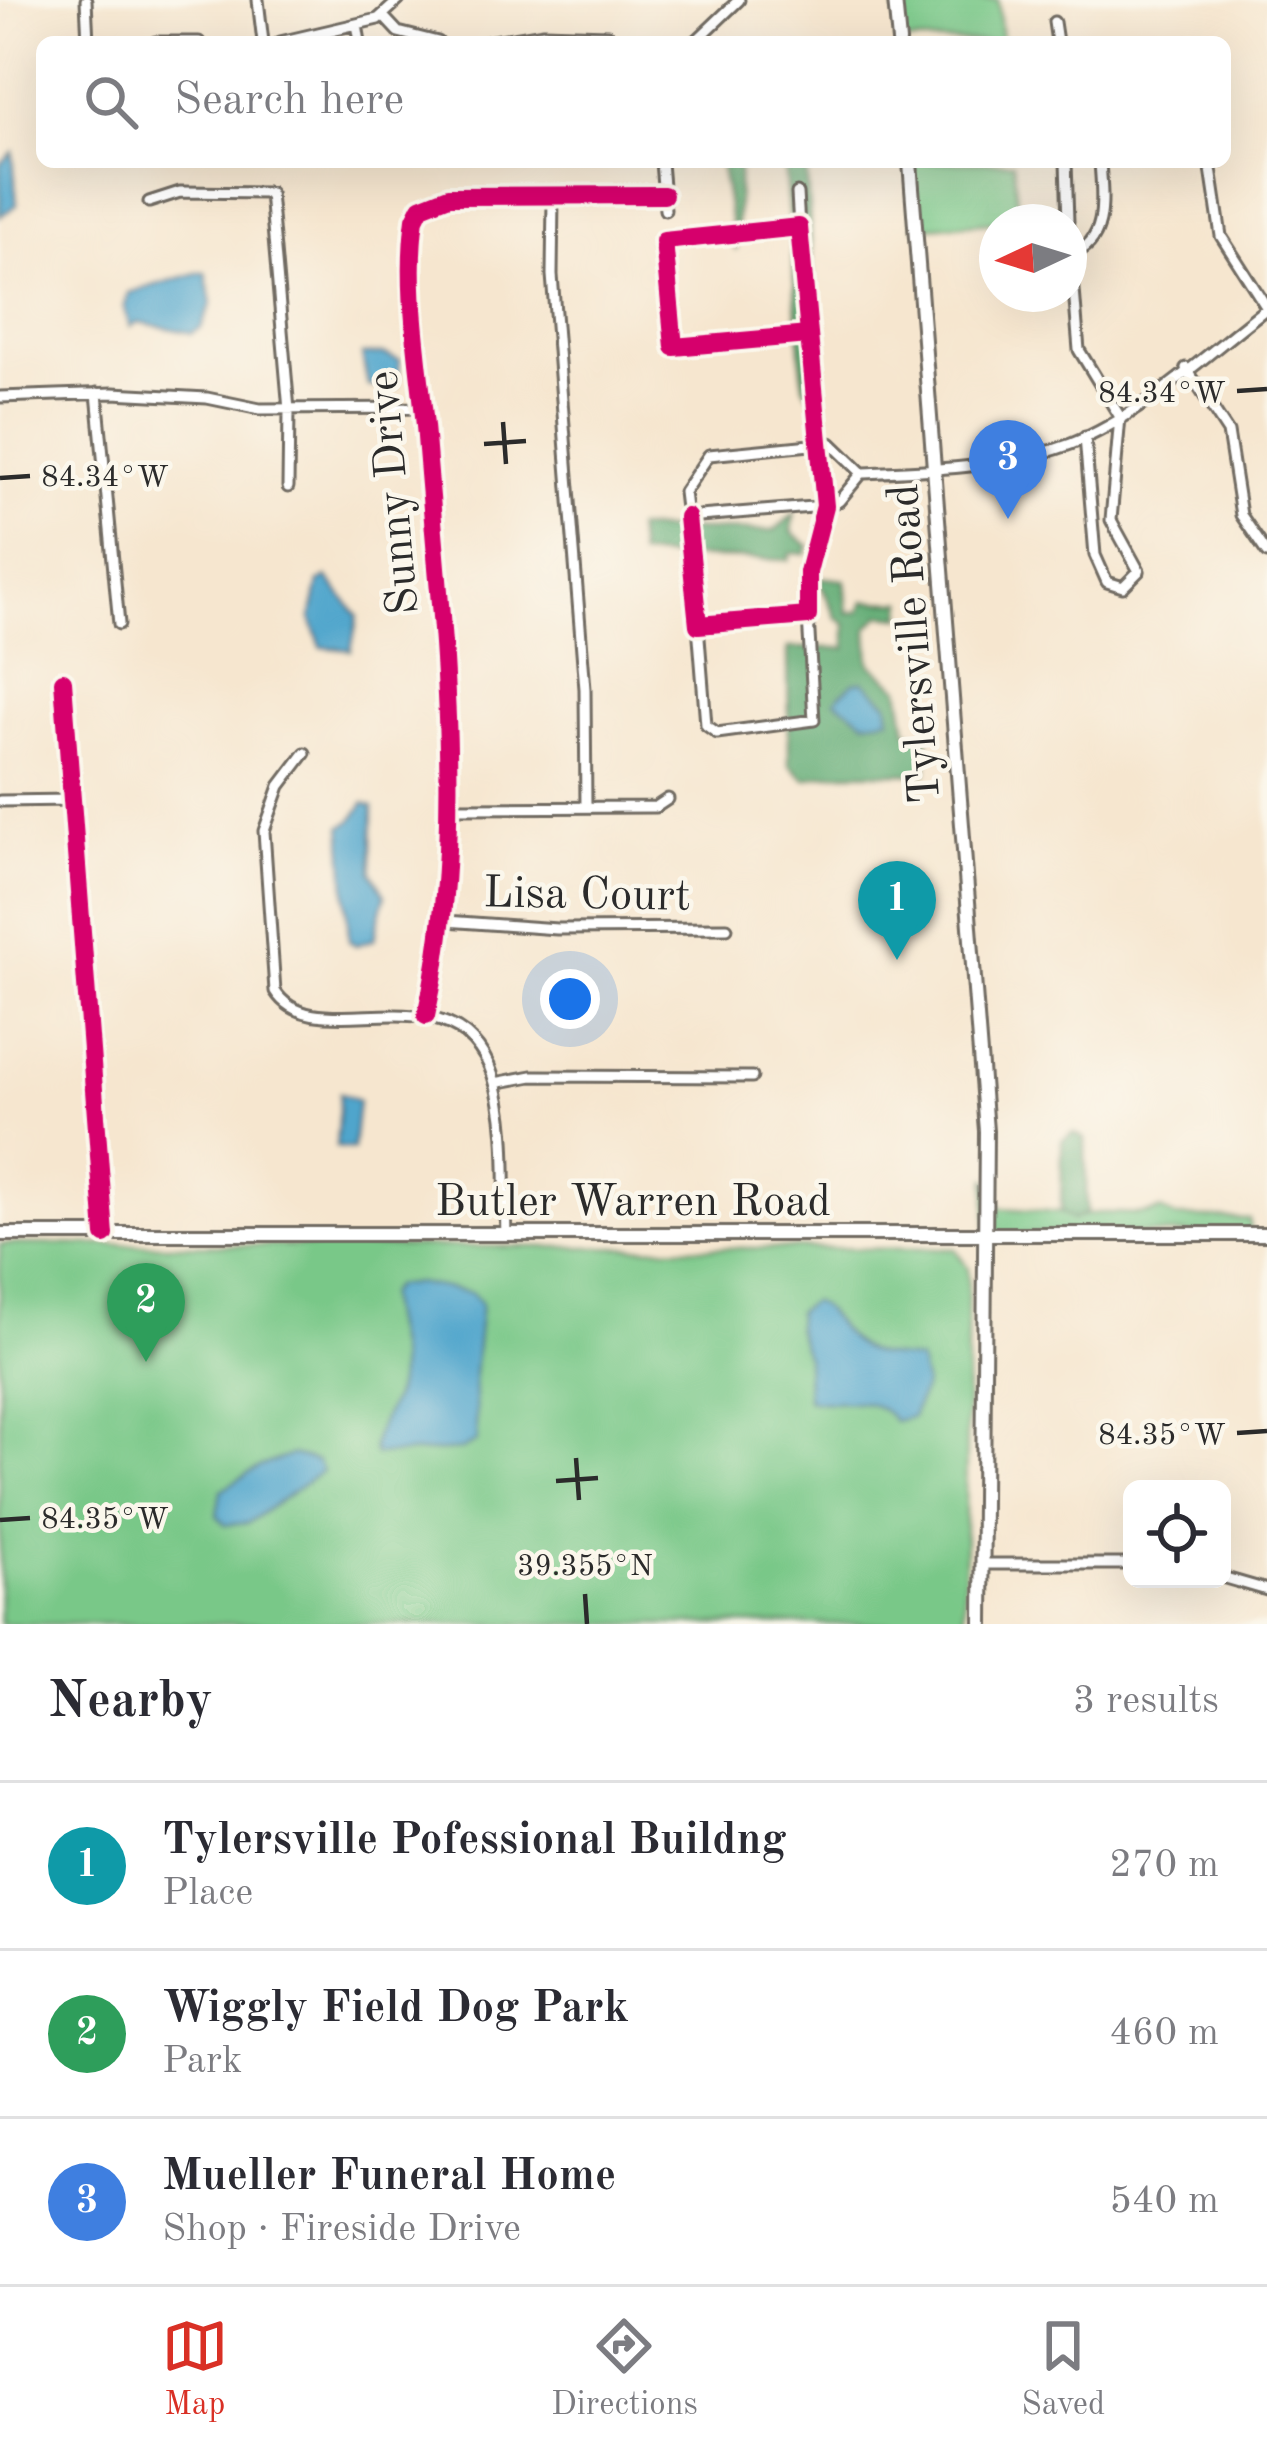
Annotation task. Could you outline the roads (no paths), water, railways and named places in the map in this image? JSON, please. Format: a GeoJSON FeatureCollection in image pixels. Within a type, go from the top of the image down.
{"type":"FeatureCollection","features":[{"type":"Feature","properties":{"kind":"main road"},"geometry":{"type":"LineString","coordinates":[[895,0],[898,36]]}},
{"type":"Feature","properties":{"kind":"main road","name":"Tylersville Road"},"geometry":{"type":"LineString","coordinates":[[910,168],[984,1089],[982,1624]]}},
{"type":"Feature","properties":{"kind":"main road","name":"Butler Warren Road"},"geometry":{"type":"LineString","coordinates":[[0,1234],[1267,1234]]}},
{"type":"Feature","properties":{"kind":"street"},"geometry":{"type":"LineString","coordinates":[[86,0],[88,36]]}},
{"type":"Feature","properties":{"kind":"street"},"geometry":{"type":"LineString","coordinates":[[258,0],[262,36]]}},
{"type":"Feature","properties":{"kind":"street"},"geometry":{"type":"LineString","coordinates":[[304,36],[383,17],[399,0]]}},
{"type":"Feature","properties":{"kind":"street"},"geometry":{"type":"LineString","coordinates":[[701,36],[739,0]]}},
{"type":"Feature","properties":{"kind":"street"},"geometry":{"type":"LineString","coordinates":[[383,17],[398,32],[414,36]]}},
{"type":"Feature","properties":{"kind":"street"},"geometry":{"type":"LineString","coordinates":[[1054,22],[1056,36]]}},
{"type":"Feature","properties":{"kind":"street"},"geometry":{"type":"LineString","coordinates":[[357,23],[359,36]]}},
{"type":"Feature","properties":{"kind":"street"},"geometry":{"type":"LineString","coordinates":[[525,36],[608,34]]}},
{"type":"Feature","properties":{"kind":"street"},"geometry":{"type":"LineString","coordinates":[[662,168],[665,210]]}},
{"type":"Feature","properties":{"kind":"street"},"geometry":{"type":"LineString","coordinates":[[1066,168],[1068,204]]}},
{"type":"Feature","properties":{"kind":"street"},"geometry":{"type":"LineString","coordinates":[[1087,246],[1101,219],[1100,168]]}},
{"type":"Feature","properties":{"kind":"street"},"geometry":{"type":"LineString","coordinates":[[686,517],[825,506],[839,501],[862,473],[1021,458],[1085,437],[1120,417],[1267,308],[1221,236],[1211,168]]}},
{"type":"Feature","properties":{"kind":"street"},"geometry":{"type":"LineString","coordinates":[[149,202],[180,192],[270,193],[289,410],[288,487]]}},
{"type":"Feature","properties":{"kind":"street"},"geometry":{"type":"LineString","coordinates":[[797,193],[808,335],[818,442],[825,506],[808,572],[814,720],[717,733],[706,725],[684,492],[709,455],[818,442],[839,448],[862,473]]}},
{"type":"Feature","properties":{"kind":"street","name":"Sunny Drive"},"geometry":{"type":"LineString","coordinates":[[426,1016],[446,920],[447,808],[444,662],[413,234],[421,207],[449,196],[664,195]]}},
{"type":"Feature","properties":{"kind":"street"},"geometry":{"type":"LineString","coordinates":[[553,198],[552,275],[585,688],[586,807]]}},
{"type":"Feature","properties":{"kind":"street"},"geometry":{"type":"LineString","coordinates":[[799,227],[664,241],[674,347],[808,335]]}},
{"type":"Feature","properties":{"kind":"street"},"geometry":{"type":"LineString","coordinates":[[1076,312],[1079,350],[1120,417],[1111,520],[1139,571],[1123,587],[1107,582],[1096,560],[1085,437]]}},
{"type":"Feature","properties":{"kind":"street"},"geometry":{"type":"LineString","coordinates":[[1186,368],[1228,431],[1241,515],[1267,553]]}},
{"type":"Feature","properties":{"kind":"street"},"geometry":{"type":"LineString","coordinates":[[0,397],[97,393],[207,398],[289,410],[423,408]]}},
{"type":"Feature","properties":{"kind":"street"},"geometry":{"type":"LineString","coordinates":[[97,393],[119,623]]}},
{"type":"Feature","properties":{"kind":"street"},"geometry":{"type":"LineString","coordinates":[[698,625],[808,616]]}},
{"type":"Feature","properties":{"kind":"street"},"geometry":{"type":"LineString","coordinates":[[63,681],[106,1235]]}},
{"type":"Feature","properties":{"kind":"street"},"geometry":{"type":"LineString","coordinates":[[305,753],[280,786],[264,830],[275,991],[301,1012],[426,1016],[469,1039],[495,1084],[506,1235]]}},
{"type":"Feature","properties":{"kind":"street"},"geometry":{"type":"LineString","coordinates":[[447,808],[656,807],[668,799]]}},
{"type":"Feature","properties":{"kind":"street"},"geometry":{"type":"LineString","coordinates":[[0,801],[73,800]]}},
{"type":"Feature","properties":{"kind":"street","name":"Lisa Court"},"geometry":{"type":"LineString","coordinates":[[446,920],[520,928],[727,928]]}},
{"type":"Feature","properties":{"kind":"street"},"geometry":{"type":"LineString","coordinates":[[495,1084],[532,1076],[752,1077]]}},
{"type":"Feature","properties":{"kind":"street"},"geometry":{"type":"LineString","coordinates":[[983,1564],[1123,1564]]}},
{"type":"Feature","properties":{"kind":"street"},"geometry":{"type":"LineString","coordinates":[[1231,1580],[1267,1590]]}},
{"type":"Feature","properties":{"kind":"water"},"geometry":{"type":"Polygon","coordinates":[[[13,152],[17,205],[0,216],[0,164],[13,152]]]}},
{"type":"Feature","properties":{"kind":"water"},"geometry":{"type":"Polygon","coordinates":[[[206,273],[212,303],[201,328],[192,333],[138,322],[130,327],[124,307],[128,293],[206,273]]]}},
{"type":"Feature","properties":{"kind":"water"},"geometry":{"type":"Polygon","coordinates":[[[383,354],[400,360],[397,387],[368,386],[362,355],[383,354]]]}},
{"type":"Feature","properties":{"kind":"water"},"geometry":{"type":"Polygon","coordinates":[[[327,577],[358,616],[351,650],[321,647],[311,619],[319,582],[327,577]]]}},
{"type":"Feature","properties":{"kind":"water"},"geometry":{"type":"Polygon","coordinates":[[[863,681],[888,703],[890,718],[865,721],[835,700],[854,682],[863,681]]]}},
{"type":"Feature","properties":{"kind":"water"},"geometry":{"type":"Polygon","coordinates":[[[364,803],[373,806],[372,872],[385,895],[374,939],[356,945],[349,941],[342,826],[352,821],[364,803]]]}},
{"type":"Feature","properties":{"kind":"water"},"geometry":{"type":"Polygon","coordinates":[[[340,1093],[358,1101],[353,1149],[336,1147],[340,1093]]]}},
{"type":"Feature","properties":{"kind":"water"},"geometry":{"type":"Polygon","coordinates":[[[417,1283],[472,1293],[481,1304],[474,1374],[477,1441],[462,1450],[375,1455],[374,1441],[398,1380],[387,1294],[394,1286],[417,1283]]]}},
{"type":"Feature","properties":{"kind":"water"},"geometry":{"type":"Polygon","coordinates":[[[811,1301],[861,1348],[919,1361],[925,1385],[912,1417],[894,1421],[863,1402],[807,1399],[806,1356],[796,1328],[797,1312],[811,1301]]]}},
{"type":"Feature","properties":{"kind":"water"},"geometry":{"type":"Polygon","coordinates":[[[291,1455],[317,1461],[322,1471],[248,1523],[225,1525],[217,1515],[221,1490],[291,1455]]]}},
{"type":"Feature","properties":{"kind":"place","name":"Mueller Funeral Home"},"geometry":{"type":"Point","coordinates":[1008,519]}},
{"type":"Feature","properties":{"kind":"place","name":"Tylersville Pofessional Buildng"},"geometry":{"type":"Point","coordinates":[897,960]}},
{"type":"Feature","properties":{"kind":"place","name":"Wiggly Field Dog Park"},"geometry":{"type":"Point","coordinates":[146,1362]}}]}
